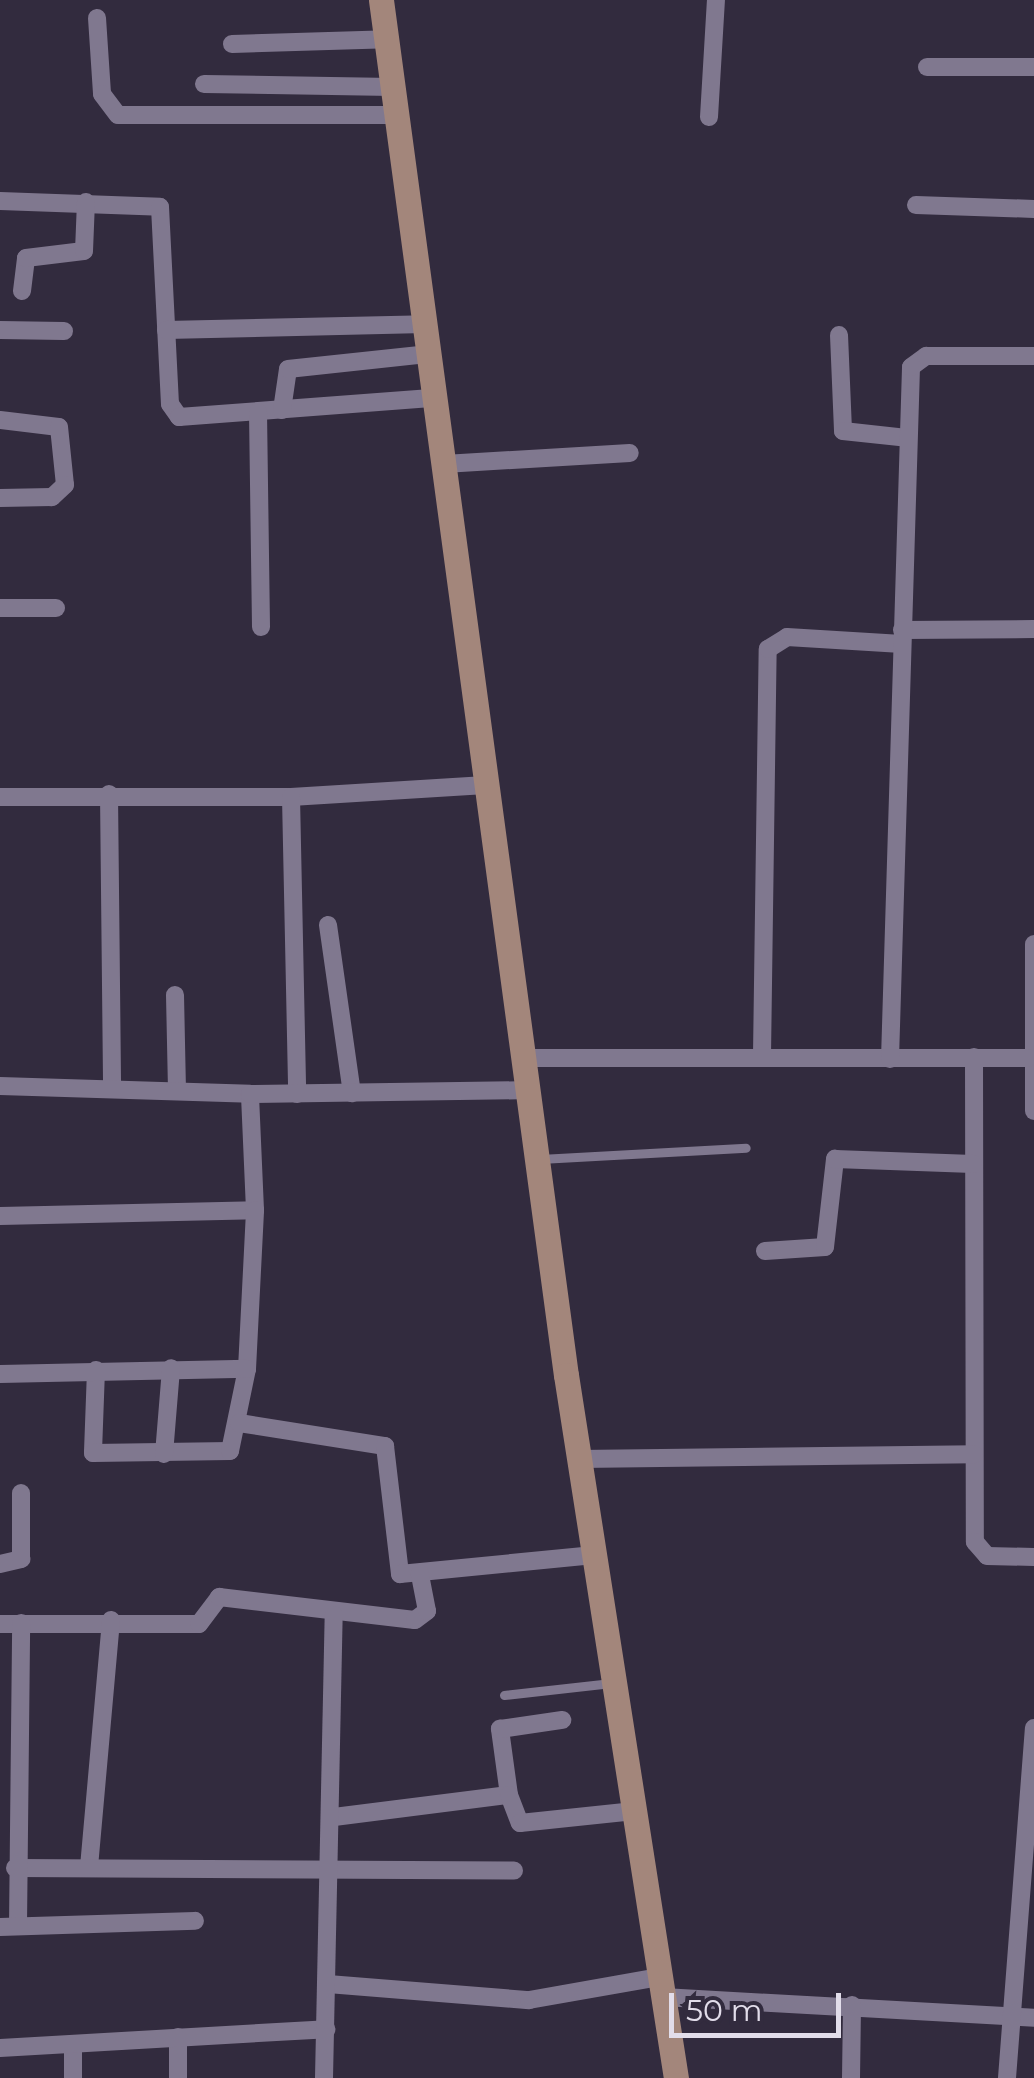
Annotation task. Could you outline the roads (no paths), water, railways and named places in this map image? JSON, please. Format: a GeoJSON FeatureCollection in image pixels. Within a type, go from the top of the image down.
{"type":"FeatureCollection","features":[{"type":"Feature","properties":{"kind":"main road"},"geometry":{"type":"LineString","coordinates":[[381,0],[579,1459],[676,2078]]}},
{"type":"Feature","properties":{"kind":"street"},"geometry":{"type":"LineString","coordinates":[[709,117],[716,0]]}},
{"type":"Feature","properties":{"kind":"street"},"geometry":{"type":"LineString","coordinates":[[96,18],[102,94],[118,114],[396,115]]}},
{"type":"Feature","properties":{"kind":"street"},"geometry":{"type":"LineString","coordinates":[[232,44],[387,39]]}},
{"type":"Feature","properties":{"kind":"street"},"geometry":{"type":"LineString","coordinates":[[927,67],[1034,67]]}},
{"type":"Feature","properties":{"kind":"street"},"geometry":{"type":"LineString","coordinates":[[204,84],[393,87]]}},
{"type":"Feature","properties":{"kind":"street"},"geometry":{"type":"LineString","coordinates":[[0,202],[160,207],[174,414],[258,412],[434,398]]}},
{"type":"Feature","properties":{"kind":"street"},"geometry":{"type":"LineString","coordinates":[[22,291],[26,258],[84,251],[86,202]]}},
{"type":"Feature","properties":{"kind":"street"},"geometry":{"type":"LineString","coordinates":[[916,206],[1034,208]]}},
{"type":"Feature","properties":{"kind":"street"},"geometry":{"type":"LineString","coordinates":[[166,330],[425,324]]}},
{"type":"Feature","properties":{"kind":"street"},"geometry":{"type":"LineString","coordinates":[[0,330],[64,331]]}},
{"type":"Feature","properties":{"kind":"street"},"geometry":{"type":"LineString","coordinates":[[839,336],[842,431],[907,438]]}},
{"type":"Feature","properties":{"kind":"street"},"geometry":{"type":"LineString","coordinates":[[282,410],[288,369],[429,354]]}},
{"type":"Feature","properties":{"kind":"street"},"geometry":{"type":"LineString","coordinates":[[890,1060],[907,438],[918,357],[1034,356]]}},
{"type":"Feature","properties":{"kind":"street"},"geometry":{"type":"LineString","coordinates":[[258,412],[261,627]]}},
{"type":"Feature","properties":{"kind":"street"},"geometry":{"type":"LineString","coordinates":[[0,420],[60,426],[65,485],[52,497],[0,498]]}},
{"type":"Feature","properties":{"kind":"street"},"geometry":{"type":"LineString","coordinates":[[444,464],[630,453]]}},
{"type":"Feature","properties":{"kind":"street"},"geometry":{"type":"LineString","coordinates":[[0,608],[56,608]]}},
{"type":"Feature","properties":{"kind":"street"},"geometry":{"type":"LineString","coordinates":[[762,1055],[768,649],[787,637],[902,637],[1034,629]]}},
{"type":"Feature","properties":{"kind":"street"},"geometry":{"type":"LineString","coordinates":[[0,797],[290,797],[486,785]]}},
{"type":"Feature","properties":{"kind":"street"},"geometry":{"type":"LineString","coordinates":[[109,794],[112,1088]]}},
{"type":"Feature","properties":{"kind":"street"},"geometry":{"type":"LineString","coordinates":[[290,797],[296,1094]]}},
{"type":"Feature","properties":{"kind":"street"},"geometry":{"type":"LineString","coordinates":[[328,925],[352,1093]]}},
{"type":"Feature","properties":{"kind":"street"},"geometry":{"type":"LineString","coordinates":[[1034,944],[1028,1058],[1034,1111]]}},
{"type":"Feature","properties":{"kind":"street"},"geometry":{"type":"LineString","coordinates":[[175,995],[177,1089]]}},
{"type":"Feature","properties":{"kind":"street"},"geometry":{"type":"LineString","coordinates":[[526,1058],[1028,1058]]}},
{"type":"Feature","properties":{"kind":"street"},"geometry":{"type":"LineString","coordinates":[[974,1058],[974,1454],[980,1551],[1034,1557]]}},
{"type":"Feature","properties":{"kind":"street"},"geometry":{"type":"LineString","coordinates":[[0,1086],[250,1094],[528,1090]]}},
{"type":"Feature","properties":{"kind":"street"},"geometry":{"type":"LineString","coordinates":[[96,1370],[90,1451],[230,1452],[247,1369],[255,1210],[250,1094]]}},
{"type":"Feature","properties":{"kind":"street"},"geometry":{"type":"LineString","coordinates":[[765,1251],[825,1247],[835,1159],[973,1164]]}},
{"type":"Feature","properties":{"kind":"street"},"geometry":{"type":"LineString","coordinates":[[0,1216],[255,1210]]}},
{"type":"Feature","properties":{"kind":"street"},"geometry":{"type":"LineString","coordinates":[[164,1454],[171,1368]]}},
{"type":"Feature","properties":{"kind":"street"},"geometry":{"type":"LineString","coordinates":[[0,1374],[247,1369]]}},
{"type":"Feature","properties":{"kind":"street"},"geometry":{"type":"LineString","coordinates":[[238,1423],[385,1446],[397,1570],[420,1574],[594,1555]]}},
{"type":"Feature","properties":{"kind":"street"},"geometry":{"type":"LineString","coordinates":[[579,1459],[974,1454]]}},
{"type":"Feature","properties":{"kind":"street"},"geometry":{"type":"LineString","coordinates":[[0,1564],[21,1559],[21,1493]]}},
{"type":"Feature","properties":{"kind":"street"},"geometry":{"type":"LineString","coordinates":[[0,1624],[111,1620],[204,1624],[219,1598],[334,1615],[420,1619],[420,1574]]}},
{"type":"Feature","properties":{"kind":"street"},"geometry":{"type":"LineString","coordinates":[[324,2078],[334,1817],[334,1615]]}},
{"type":"Feature","properties":{"kind":"street"},"geometry":{"type":"LineString","coordinates":[[89,1867],[111,1620]]}},
{"type":"Feature","properties":{"kind":"street"},"geometry":{"type":"LineString","coordinates":[[21,1623],[15,1868],[9,1927],[195,1921]]}},
{"type":"Feature","properties":{"kind":"street"},"geometry":{"type":"LineString","coordinates":[[562,1720],[500,1729],[508,1795],[520,1823],[634,1811]]}},
{"type":"Feature","properties":{"kind":"street"},"geometry":{"type":"LineString","coordinates":[[1008,2078],[1034,1728]]}},
{"type":"Feature","properties":{"kind":"street"},"geometry":{"type":"LineString","coordinates":[[334,1817],[508,1795]]}},
{"type":"Feature","properties":{"kind":"street"},"geometry":{"type":"LineString","coordinates":[[15,1868],[332,1864],[514,1872]]}},
{"type":"Feature","properties":{"kind":"street"},"geometry":{"type":"LineString","coordinates":[[328,1984],[529,2000],[662,1987],[1034,2018]]}},
{"type":"Feature","properties":{"kind":"street"},"geometry":{"type":"LineString","coordinates":[[851,2078],[852,2005]]}},
{"type":"Feature","properties":{"kind":"street"},"geometry":{"type":"LineString","coordinates":[[0,2048],[326,2028]]}},
{"type":"Feature","properties":{"kind":"street"},"geometry":{"type":"LineString","coordinates":[[178,2037],[178,2078]]}},
{"type":"Feature","properties":{"kind":"street"},"geometry":{"type":"LineString","coordinates":[[73,2046],[74,2078]]}},
{"type":"Feature","properties":{"kind":"lane"},"geometry":{"type":"LineString","coordinates":[[537,1159],[746,1148]]}},
{"type":"Feature","properties":{"kind":"lane"},"geometry":{"type":"LineString","coordinates":[[504,1694],[614,1683]]}}]}
